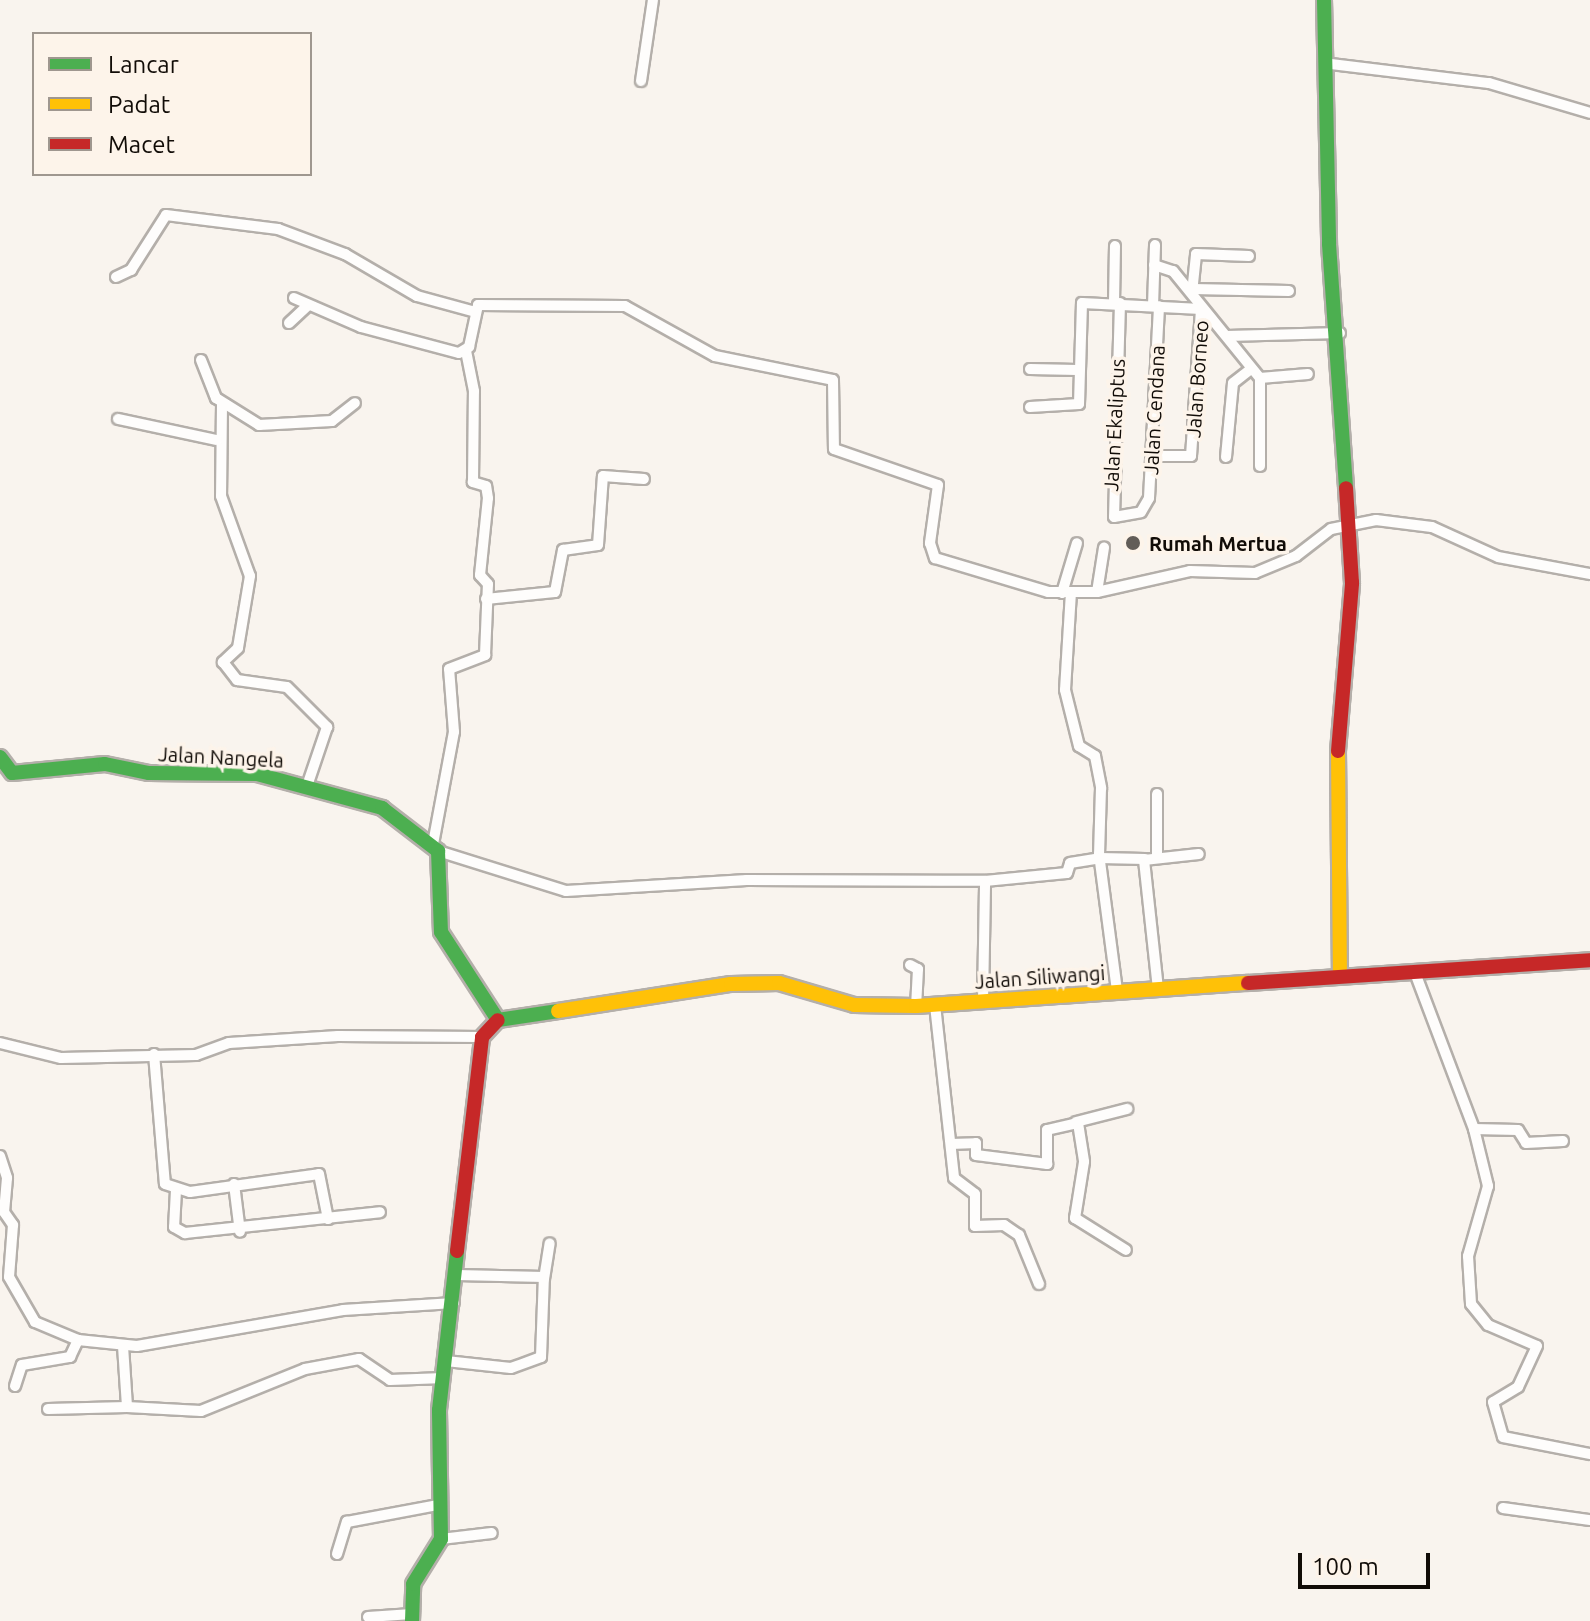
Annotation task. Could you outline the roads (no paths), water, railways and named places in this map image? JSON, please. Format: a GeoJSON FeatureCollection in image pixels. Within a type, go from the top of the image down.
{"type":"FeatureCollection","features":[{"type":"Feature","properties":{"kind":"main road"},"geometry":{"type":"LineString","coordinates":[[1324,0],[1337,333],[1351,522],[1351,629],[1336,810],[1342,974]]}},
{"type":"Feature","properties":{"kind":"main road"},"geometry":{"type":"LineString","coordinates":[[1330,0],[1330,126]]}},
{"type":"Feature","properties":{"kind":"main road","name":"Jalan Nangela"},"geometry":{"type":"LineString","coordinates":[[0,757],[12,773],[105,764],[308,783],[370,802],[436,848]]}},
{"type":"Feature","properties":{"kind":"main road"},"geometry":{"type":"LineString","coordinates":[[412,1618],[413,1584],[441,1539],[438,1505],[439,1410],[454,1303],[482,1037],[498,1020],[441,932],[436,848]]}},
{"type":"Feature","properties":{"kind":"main road","name":"Jalan Siliwangi"},"geometry":{"type":"LineString","coordinates":[[498,1020],[743,983],[788,985],[854,1005],[916,1006],[1342,974],[1590,960]]}},
{"type":"Feature","properties":{"kind":"street"},"geometry":{"type":"LineString","coordinates":[[641,81],[653,0]]}},
{"type":"Feature","properties":{"kind":"street"},"geometry":{"type":"LineString","coordinates":[[1331,64],[1489,83],[1590,113]]}},
{"type":"Feature","properties":{"kind":"street"},"geometry":{"type":"LineString","coordinates":[[116,277],[127,274],[166,215],[278,229],[345,254],[417,296],[472,311],[625,306],[715,356],[833,380],[834,449],[938,485],[930,543],[935,558],[1066,593],[1097,592],[1190,571],[1273,568],[1351,522],[1432,527],[1498,557],[1590,574]]}},
{"type":"Feature","properties":{"kind":"street","name":"Jalan Cendana"},"geometry":{"type":"LineString","coordinates":[[1141,512],[1152,456],[1155,245]]}},
{"type":"Feature","properties":{"kind":"street"},"geometry":{"type":"LineString","coordinates":[[1115,246],[1117,303]]}},
{"type":"Feature","properties":{"kind":"street"},"geometry":{"type":"LineString","coordinates":[[1192,291],[1196,254],[1249,256]]}},
{"type":"Feature","properties":{"kind":"street"},"geometry":{"type":"LineString","coordinates":[[1154,265],[1167,265],[1192,291],[1201,309],[1260,378],[1260,466]]}},
{"type":"Feature","properties":{"kind":"street"},"geometry":{"type":"LineString","coordinates":[[1192,291],[1289,291]]}},
{"type":"Feature","properties":{"kind":"street"},"geometry":{"type":"LineString","coordinates":[[294,298],[409,342],[466,351]]}},
{"type":"Feature","properties":{"kind":"street"},"geometry":{"type":"LineString","coordinates":[[1030,407],[1076,407],[1080,307],[1117,303],[1201,309]]}},
{"type":"Feature","properties":{"kind":"street","name":"Jalan Ekaliptus"},"geometry":{"type":"LineString","coordinates":[[1117,303],[1110,510],[1114,517],[1141,512]]}},
{"type":"Feature","properties":{"kind":"street"},"geometry":{"type":"LineString","coordinates":[[289,323],[308,305]]}},
{"type":"Feature","properties":{"kind":"street","name":"Jalan Borneo"},"geometry":{"type":"LineString","coordinates":[[1152,456],[1191,456],[1201,309]]}},
{"type":"Feature","properties":{"kind":"street"},"geometry":{"type":"LineString","coordinates":[[472,311],[466,351],[474,391],[473,482],[487,488],[480,575],[486,599],[484,659],[449,669],[454,732],[436,848],[566,891],[747,880],[985,881],[1067,873],[1070,863],[1100,858],[1145,859],[1199,854]]}},
{"type":"Feature","properties":{"kind":"street"},"geometry":{"type":"LineString","coordinates":[[1227,336],[1337,333]]}},
{"type":"Feature","properties":{"kind":"street"},"geometry":{"type":"LineString","coordinates":[[201,360],[222,404],[217,440],[221,496],[250,576],[238,648],[223,662],[237,680],[287,687],[327,727],[308,783]]}},
{"type":"Feature","properties":{"kind":"street"},"geometry":{"type":"LineString","coordinates":[[1030,369],[1077,370]]}},
{"type":"Feature","properties":{"kind":"street"},"geometry":{"type":"LineString","coordinates":[[1226,457],[1233,383],[1251,369]]}},
{"type":"Feature","properties":{"kind":"street"},"geometry":{"type":"LineString","coordinates":[[1260,378],[1308,374]]}},
{"type":"Feature","properties":{"kind":"street"},"geometry":{"type":"LineString","coordinates":[[222,404],[259,425],[332,421],[355,403]]}},
{"type":"Feature","properties":{"kind":"street"},"geometry":{"type":"LineString","coordinates":[[118,419],[217,440]]}},
{"type":"Feature","properties":{"kind":"street"},"geometry":{"type":"LineString","coordinates":[[486,599],[555,592],[563,550],[597,547],[603,476],[644,479]]}},
{"type":"Feature","properties":{"kind":"street"},"geometry":{"type":"LineString","coordinates":[[1077,543],[1066,593],[1065,690],[1079,746],[1095,756],[1100,858],[1117,991]]}},
{"type":"Feature","properties":{"kind":"street"},"geometry":{"type":"LineString","coordinates":[[1097,592],[1104,548]]}},
{"type":"Feature","properties":{"kind":"street"},"geometry":{"type":"LineString","coordinates":[[518,594],[519,609]]}},
{"type":"Feature","properties":{"kind":"street"},"geometry":{"type":"LineString","coordinates":[[1157,794],[1157,857]]}},
{"type":"Feature","properties":{"kind":"street"},"geometry":{"type":"LineString","coordinates":[[1145,859],[1158,989]]}},
{"type":"Feature","properties":{"kind":"street"},"geometry":{"type":"LineString","coordinates":[[983,1001],[985,881]]}},
{"type":"Feature","properties":{"kind":"street"},"geometry":{"type":"LineString","coordinates":[[910,965],[918,970],[916,1006]]}},
{"type":"Feature","properties":{"kind":"street"},"geometry":{"type":"LineString","coordinates":[[1414,970],[1474,1129],[1488,1186],[1468,1256],[1471,1304],[1488,1325],[1537,1346],[1518,1387],[1493,1402],[1503,1437],[1590,1454]]}},
{"type":"Feature","properties":{"kind":"street"},"geometry":{"type":"LineString","coordinates":[[935,1005],[954,1178],[977,1199],[975,1226],[1013,1229],[1039,1284]]}},
{"type":"Feature","properties":{"kind":"street"},"geometry":{"type":"LineString","coordinates":[[0,1043],[61,1058],[196,1055],[272,1039],[482,1037]]}},
{"type":"Feature","properties":{"kind":"street"},"geometry":{"type":"LineString","coordinates":[[154,1054],[160,1174],[176,1190],[179,1231],[240,1232],[380,1212]]}},
{"type":"Feature","properties":{"kind":"street"},"geometry":{"type":"LineString","coordinates":[[951,1144],[976,1143],[976,1155],[1047,1164],[1047,1130],[1127,1109]]}},
{"type":"Feature","properties":{"kind":"street"},"geometry":{"type":"LineString","coordinates":[[1076,1122],[1084,1162],[1075,1218],[1126,1250]]}},
{"type":"Feature","properties":{"kind":"street"},"geometry":{"type":"LineString","coordinates":[[1474,1129],[1518,1130],[1526,1143],[1563,1141]]}},
{"type":"Feature","properties":{"kind":"street"},"geometry":{"type":"LineString","coordinates":[[0,1156],[7,1178],[4,1212],[13,1225],[9,1277],[35,1322],[78,1340],[123,1346],[343,1310],[454,1303]]}},
{"type":"Feature","properties":{"kind":"street"},"geometry":{"type":"LineString","coordinates":[[176,1190],[319,1174],[328,1219]]}},
{"type":"Feature","properties":{"kind":"street"},"geometry":{"type":"LineString","coordinates":[[234,1184],[240,1232]]}},
{"type":"Feature","properties":{"kind":"street"},"geometry":{"type":"LineString","coordinates":[[446,1361],[511,1368],[536,1363],[550,1243]]}},
{"type":"Feature","properties":{"kind":"street"},"geometry":{"type":"LineString","coordinates":[[457,1275],[544,1279]]}},
{"type":"Feature","properties":{"kind":"street"},"geometry":{"type":"LineString","coordinates":[[15,1386],[22,1365],[70,1357],[78,1340]]}},
{"type":"Feature","properties":{"kind":"street"},"geometry":{"type":"LineString","coordinates":[[123,1346],[127,1407]]}},
{"type":"Feature","properties":{"kind":"street"},"geometry":{"type":"LineString","coordinates":[[48,1409],[127,1407],[201,1411],[305,1369],[359,1359],[390,1380],[444,1378]]}},
{"type":"Feature","properties":{"kind":"street"},"geometry":{"type":"LineString","coordinates":[[337,1554],[347,1522],[438,1505]]}},
{"type":"Feature","properties":{"kind":"street"},"geometry":{"type":"LineString","coordinates":[[1503,1508],[1590,1520]]}},
{"type":"Feature","properties":{"kind":"street"},"geometry":{"type":"LineString","coordinates":[[441,1539],[492,1533]]}},
{"type":"Feature","properties":{"kind":"street"},"geometry":{"type":"LineString","coordinates":[[368,1617],[412,1618]]}},
{"type":"Feature","properties":{"kind":"place","name":"Rumah Mertua"},"geometry":{"type":"Point","coordinates":[1133,543]}}]}
